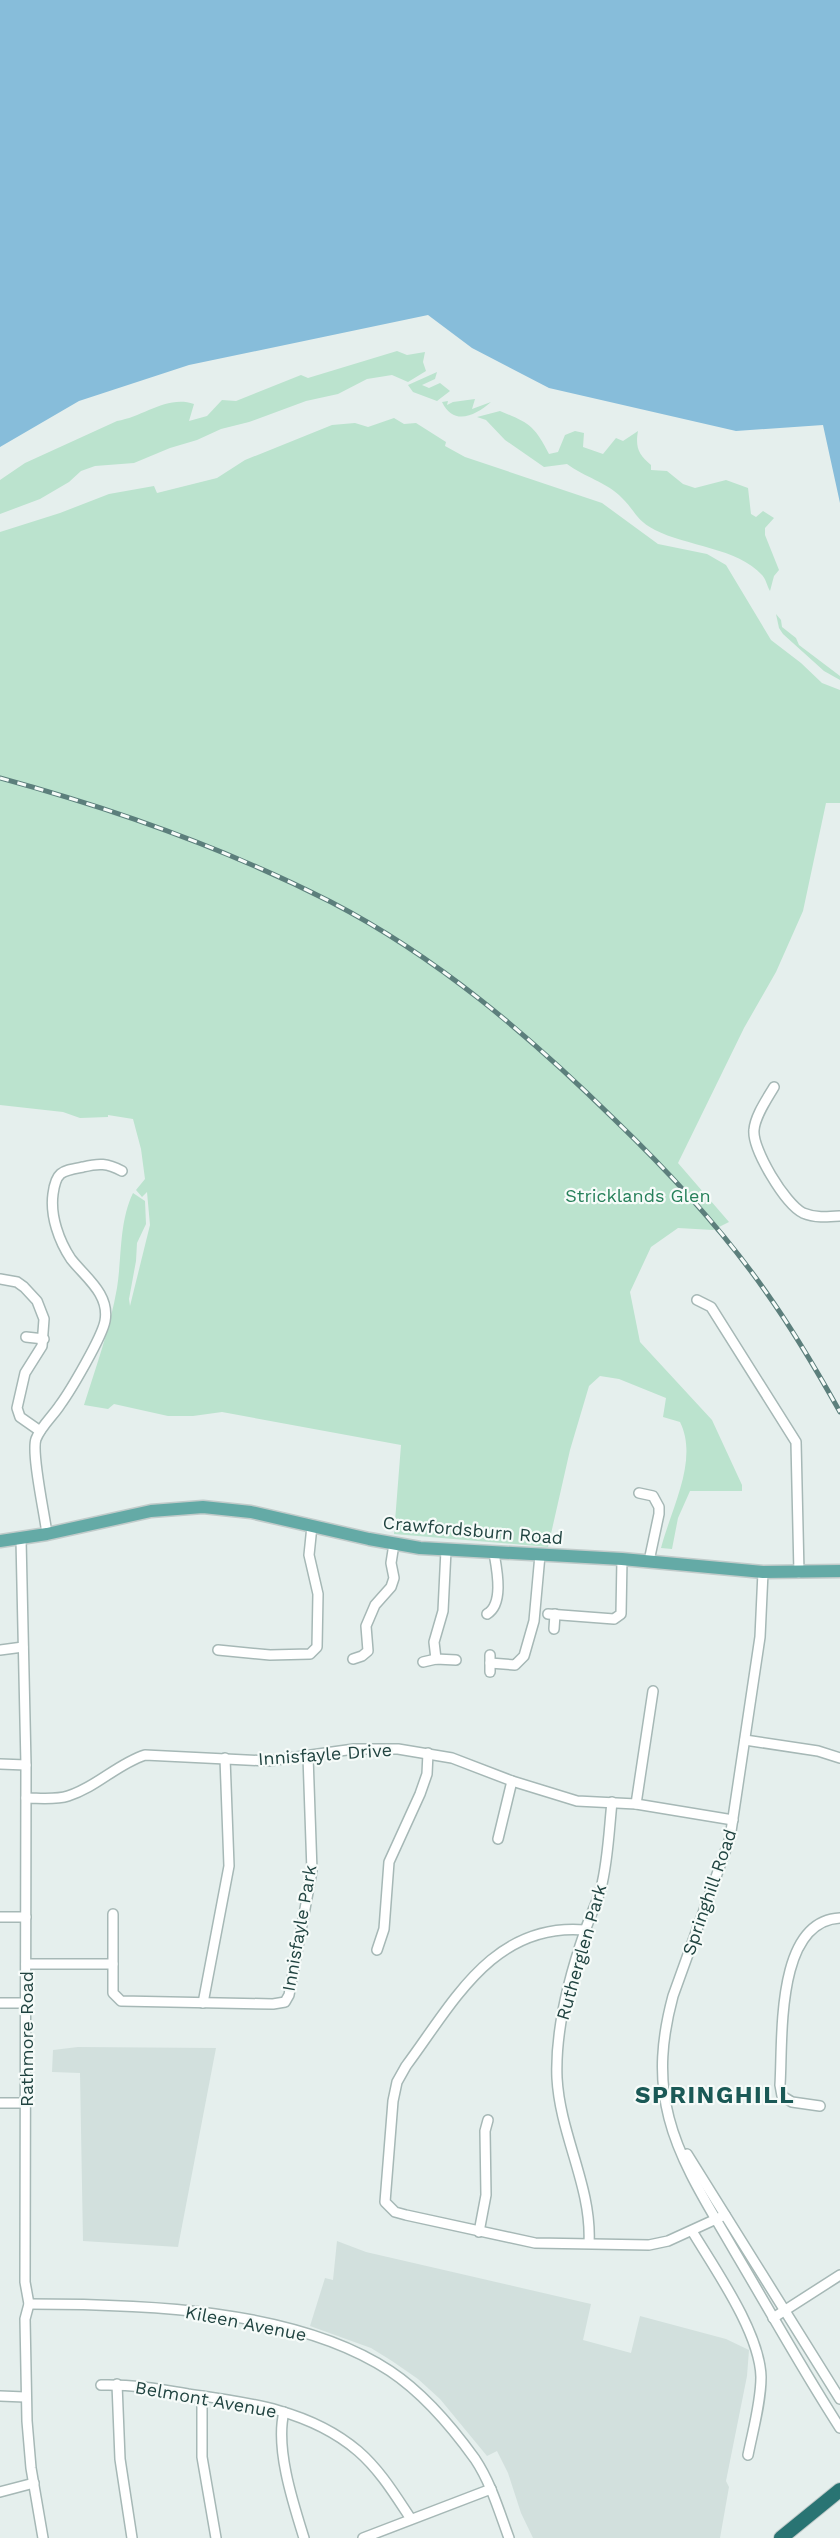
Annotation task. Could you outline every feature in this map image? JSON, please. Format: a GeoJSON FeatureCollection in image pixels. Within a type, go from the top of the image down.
{"type":"FeatureCollection","features":[{"type":"Feature","properties":{"kind":"highway"},"geometry":{"type":"LineString","coordinates":[[786,2535],[840,2490]]}},
{"type":"Feature","properties":{"kind":"main road","name":"Crawfordsburn Road"},"geometry":{"type":"LineString","coordinates":[[0,1541],[48,1534],[151,1511],[186,1508],[243,1511],[394,1544],[446,1550],[622,1559],[763,1572],[840,1571]]}},
{"type":"Feature","properties":{"kind":"street"},"geometry":{"type":"LineString","coordinates":[[774,1087],[754,1125],[754,1137],[758,1149],[793,1207],[809,1215],[840,1216]]}},
{"type":"Feature","properties":{"kind":"street"},"geometry":{"type":"LineString","coordinates":[[48,1534],[35,1457],[36,1439],[74,1383],[102,1331],[106,1314],[102,1296],[71,1259],[57,1229],[53,1196],[56,1179],[66,1171],[102,1163],[122,1171]]}},
{"type":"Feature","properties":{"kind":"street"},"geometry":{"type":"LineString","coordinates":[[0,1279],[20,1283],[37,1301],[44,1319],[44,1339],[40,1352],[25,1373],[16,1408],[20,1417],[40,1431]]}},
{"type":"Feature","properties":{"kind":"street"},"geometry":{"type":"LineString","coordinates":[[697,1300],[711,1307],[796,1442],[799,1573]]}},
{"type":"Feature","properties":{"kind":"street"},"geometry":{"type":"LineString","coordinates":[[26,1337],[44,1339]]}},
{"type":"Feature","properties":{"kind":"street"},"geometry":{"type":"LineString","coordinates":[[639,1493],[653,1496],[659,1508],[649,1561]]}},
{"type":"Feature","properties":{"kind":"street"},"geometry":{"type":"LineString","coordinates":[[218,1650],[270,1655],[314,1652],[317,1647],[318,1594],[309,1555],[312,1526]]}},
{"type":"Feature","properties":{"kind":"street","name":"Rathmore Road"},"geometry":{"type":"LineString","coordinates":[[21,1539],[26,1765],[25,2282],[29,2304],[25,2319],[25,2397],[34,2483],[43,2538]]}},
{"type":"Feature","properties":{"kind":"street"},"geometry":{"type":"LineString","coordinates":[[375,1659],[368,1651],[366,1626],[375,1605],[392,1587],[394,1544]]}},
{"type":"Feature","properties":{"kind":"street"},"geometry":{"type":"LineString","coordinates":[[436,1659],[434,1642],[443,1611],[446,1550]]}},
{"type":"Feature","properties":{"kind":"street"},"geometry":{"type":"LineString","coordinates":[[487,1614],[493,1611],[497,1601],[494,1553]]}},
{"type":"Feature","properties":{"kind":"street"},"geometry":{"type":"LineString","coordinates":[[490,1664],[515,1665],[524,1656],[534,1621],[540,1555]]}},
{"type":"Feature","properties":{"kind":"street"},"geometry":{"type":"LineString","coordinates":[[554,1629],[552,1614],[614,1619],[621,1614],[622,1559]]}},
{"type":"Feature","properties":{"kind":"street","name":"Springhill Road"},"geometry":{"type":"LineString","coordinates":[[763,1572],[760,1637],[734,1820],[730,1838],[666,2020],[661,2065],[666,2106],[676,2137],[721,2217],[736,2254],[840,2428]]}},
{"type":"Feature","properties":{"kind":"street"},"geometry":{"type":"LineString","coordinates":[[0,1650],[23,1647]]}},
{"type":"Feature","properties":{"kind":"street"},"geometry":{"type":"LineString","coordinates":[[352,1659],[368,1651]]}},
{"type":"Feature","properties":{"kind":"street"},"geometry":{"type":"LineString","coordinates":[[423,1662],[436,1659],[456,1660]]}},
{"type":"Feature","properties":{"kind":"street"},"geometry":{"type":"LineString","coordinates":[[636,1804],[653,1691]]}},
{"type":"Feature","properties":{"kind":"street"},"geometry":{"type":"LineString","coordinates":[[745,1740],[818,1751],[840,1758]]}},
{"type":"Feature","properties":{"kind":"street","name":"Innisfayle Drive"},"geometry":{"type":"LineString","coordinates":[[26,1798],[65,1797],[91,1787],[128,1760],[146,1755],[267,1761],[376,1749],[428,1753],[452,1758],[512,1781],[578,1801],[636,1804],[734,1820]]}},
{"type":"Feature","properties":{"kind":"street"},"geometry":{"type":"LineString","coordinates":[[377,1950],[384,1929],[389,1862],[420,1794],[427,1774],[428,1753]]}},
{"type":"Feature","properties":{"kind":"street","name":"Innisfayle Park"},"geometry":{"type":"LineString","coordinates":[[113,1914],[113,1993],[121,2001],[278,2004],[285,2002],[289,1995],[312,1871],[308,1756]]}},
{"type":"Feature","properties":{"kind":"street"},"geometry":{"type":"LineString","coordinates":[[203,2003],[228,1866],[225,1758]]}},
{"type":"Feature","properties":{"kind":"street"},"geometry":{"type":"LineString","coordinates":[[0,1764],[26,1765]]}},
{"type":"Feature","properties":{"kind":"street"},"geometry":{"type":"LineString","coordinates":[[498,1839],[512,1781]]}},
{"type":"Feature","properties":{"kind":"street","name":"Rutherglen Park"},"geometry":{"type":"LineString","coordinates":[[589,2243],[588,2204],[562,2110],[557,2078],[560,2029],[571,1974],[601,1888],[612,1802]]}},
{"type":"Feature","properties":{"kind":"street"},"geometry":{"type":"LineString","coordinates":[[0,1917],[26,1917]]}},
{"type":"Feature","properties":{"kind":"street"},"geometry":{"type":"LineString","coordinates":[[820,2106],[792,2103],[782,2096],[780,2085],[787,1978],[802,1940],[826,1921],[840,1918]]}},
{"type":"Feature","properties":{"kind":"street"},"geometry":{"type":"LineString","coordinates":[[585,1930],[545,1933],[498,1953],[479,1970],[406,2066],[397,2082],[384,2196],[388,2206],[406,2215],[535,2243],[660,2244],[721,2217]]}},
{"type":"Feature","properties":{"kind":"street"},"geometry":{"type":"LineString","coordinates":[[26,1964],[113,1964]]}},
{"type":"Feature","properties":{"kind":"street"},"geometry":{"type":"LineString","coordinates":[[0,2003],[26,2003]]}},
{"type":"Feature","properties":{"kind":"street"},"geometry":{"type":"LineString","coordinates":[[0,2103],[25,2103]]}},
{"type":"Feature","properties":{"kind":"street"},"geometry":{"type":"LineString","coordinates":[[479,2232],[486,2195],[485,2131],[488,2120]]}},
{"type":"Feature","properties":{"kind":"street","name":"Springhill Road"},"geometry":{"type":"LineString","coordinates":[[721,2217],[746,2247],[840,2399]]}},
{"type":"Feature","properties":{"kind":"street"},"geometry":{"type":"LineString","coordinates":[[692,2231],[750,2332],[760,2364],[761,2379],[748,2455]]}},
{"type":"Feature","properties":{"kind":"street"},"geometry":{"type":"LineString","coordinates":[[736,2254],[755,2240]]}},
{"type":"Feature","properties":{"kind":"street"},"geometry":{"type":"LineString","coordinates":[[773,2318],[840,2275]]}},
{"type":"Feature","properties":{"kind":"street","name":"Kileen Avenue"},"geometry":{"type":"LineString","coordinates":[[29,2304],[150,2306],[223,2315],[288,2329],[350,2350],[384,2367],[417,2393],[475,2460],[491,2489],[509,2538]]}},
{"type":"Feature","properties":{"kind":"street"},"geometry":{"type":"LineString","coordinates":[[117,2384],[120,2458],[132,2538]]}},
{"type":"Feature","properties":{"kind":"street","name":"Belmont Avenue"},"geometry":{"type":"LineString","coordinates":[[101,2385],[117,2384],[201,2396],[284,2412],[314,2423],[358,2451],[386,2482],[411,2519]]}},
{"type":"Feature","properties":{"kind":"street"},"geometry":{"type":"LineString","coordinates":[[0,2396],[25,2397]]}},
{"type":"Feature","properties":{"kind":"street"},"geometry":{"type":"LineString","coordinates":[[201,2396],[202,2457],[216,2538]]}},
{"type":"Feature","properties":{"kind":"street"},"geometry":{"type":"LineString","coordinates":[[284,2412],[281,2427],[282,2445],[296,2513],[304,2538]]}},
{"type":"Feature","properties":{"kind":"street"},"geometry":{"type":"LineString","coordinates":[[0,2492],[34,2483]]}},
{"type":"Feature","properties":{"kind":"street"},"geometry":{"type":"LineString","coordinates":[[363,2538],[491,2489]]}},
{"type":"Feature","properties":{"kind":"shaded area"},"geometry":{"type":"Polygon","coordinates":[[[78,2047],[216,2048],[178,2247],[83,2241],[80,2073],[52,2072],[53,2050],[78,2047]]]}},
{"type":"Feature","properties":{"kind":"shaded area"},"geometry":{"type":"Polygon","coordinates":[[[337,2241],[366,2252],[591,2304],[583,2340],[631,2353],[640,2316],[726,2339],[749,2350],[747,2376],[726,2481],[729,2487],[720,2538],[533,2538],[497,2451],[487,2456],[440,2399],[418,2379],[392,2361],[371,2348],[310,2326],[325,2278],[333,2280],[337,2241]]]}},
{"type":"Feature","properties":{"kind":"green space"},"geometry":{"type":"Polygon","coordinates":[[[397,351],[407,355],[425,352],[423,362],[426,371],[408,382],[392,375],[367,379],[338,394],[306,401],[249,422],[221,429],[134,463],[95,466],[81,471],[69,482],[40,499],[0,514],[0,480],[25,463],[117,421],[164,404],[184,402],[194,404],[189,421],[207,416],[222,400],[236,401],[301,375],[308,378],[397,351]]]}},
{"type":"Feature","properties":{"kind":"green space"},"geometry":{"type":"Polygon","coordinates":[[[437,372],[435,379],[422,385],[429,388],[440,383],[450,391],[437,401],[413,392],[408,385],[437,372]]]}},
{"type":"Feature","properties":{"kind":"green space"},"geometry":{"type":"Polygon","coordinates":[[[475,399],[472,409],[491,402],[479,411],[459,416],[447,410],[442,402],[448,401],[447,405],[475,399]]]}},
{"type":"Feature","properties":{"kind":"green space"},"geometry":{"type":"Polygon","coordinates":[[[500,411],[530,426],[549,454],[558,452],[565,435],[575,431],[584,433],[583,447],[603,454],[616,438],[623,441],[638,431],[639,451],[651,465],[651,470],[667,471],[683,484],[695,488],[726,480],[748,488],[751,514],[756,517],[763,511],[774,518],[765,528],[765,535],[779,570],[774,576],[770,591],[763,577],[752,566],[726,553],[655,530],[640,519],[616,492],[567,464],[544,467],[505,440],[486,420],[477,417],[500,411]]]}},
{"type":"Feature","properties":{"kind":"green space","name":"Stricklands Glen"},"geometry":{"type":"Polygon","coordinates":[[[394,418],[404,424],[416,423],[446,442],[445,446],[465,457],[602,503],[658,544],[707,554],[726,565],[771,640],[822,683],[840,690],[840,803],[826,803],[803,911],[776,972],[744,1028],[678,1163],[729,1222],[713,1230],[678,1228],[651,1247],[630,1292],[640,1342],[712,1420],[742,1485],[742,1491],[690,1491],[678,1518],[672,1549],[661,1548],[685,1468],[685,1437],[680,1422],[663,1417],[666,1398],[619,1379],[600,1376],[589,1386],[570,1450],[548,1547],[394,1534],[401,1445],[222,1412],[193,1416],[168,1416],[114,1404],[108,1409],[84,1405],[114,1303],[125,1216],[133,1193],[145,1201],[146,1224],[137,1243],[130,1306],[150,1225],[147,1192],[142,1197],[136,1190],[145,1179],[141,1149],[133,1119],[108,1115],[108,1117],[80,1118],[63,1112],[0,1105],[0,532],[60,513],[109,494],[154,486],[157,493],[217,478],[245,460],[332,425],[355,423],[368,427],[394,418]]]}},
{"type":"Feature","properties":{"kind":"green space"},"geometry":{"type":"Polygon","coordinates":[[[776,614],[781,620],[782,627],[796,638],[799,645],[840,676],[840,680],[824,671],[783,634],[776,614]]]}},
{"type":"Feature","properties":{"kind":"water"},"geometry":{"type":"Polygon","coordinates":[[[0,0],[840,0],[840,503],[823,425],[736,431],[549,388],[472,348],[428,315],[189,365],[79,401],[0,447],[0,0]]]}},
{"type":"Feature","properties":{"kind":"railway"},"geometry":{"type":"LineString","coordinates":[[0,778],[168,831],[291,882],[331,902],[408,947],[481,1000],[583,1089],[695,1202],[732,1246],[776,1306],[840,1412]]}},
{"type":"Feature","properties":{"kind":"district","name":"SPRINGHILL"},"geometry":{"type":"Point","coordinates":[715,2095]}}]}
